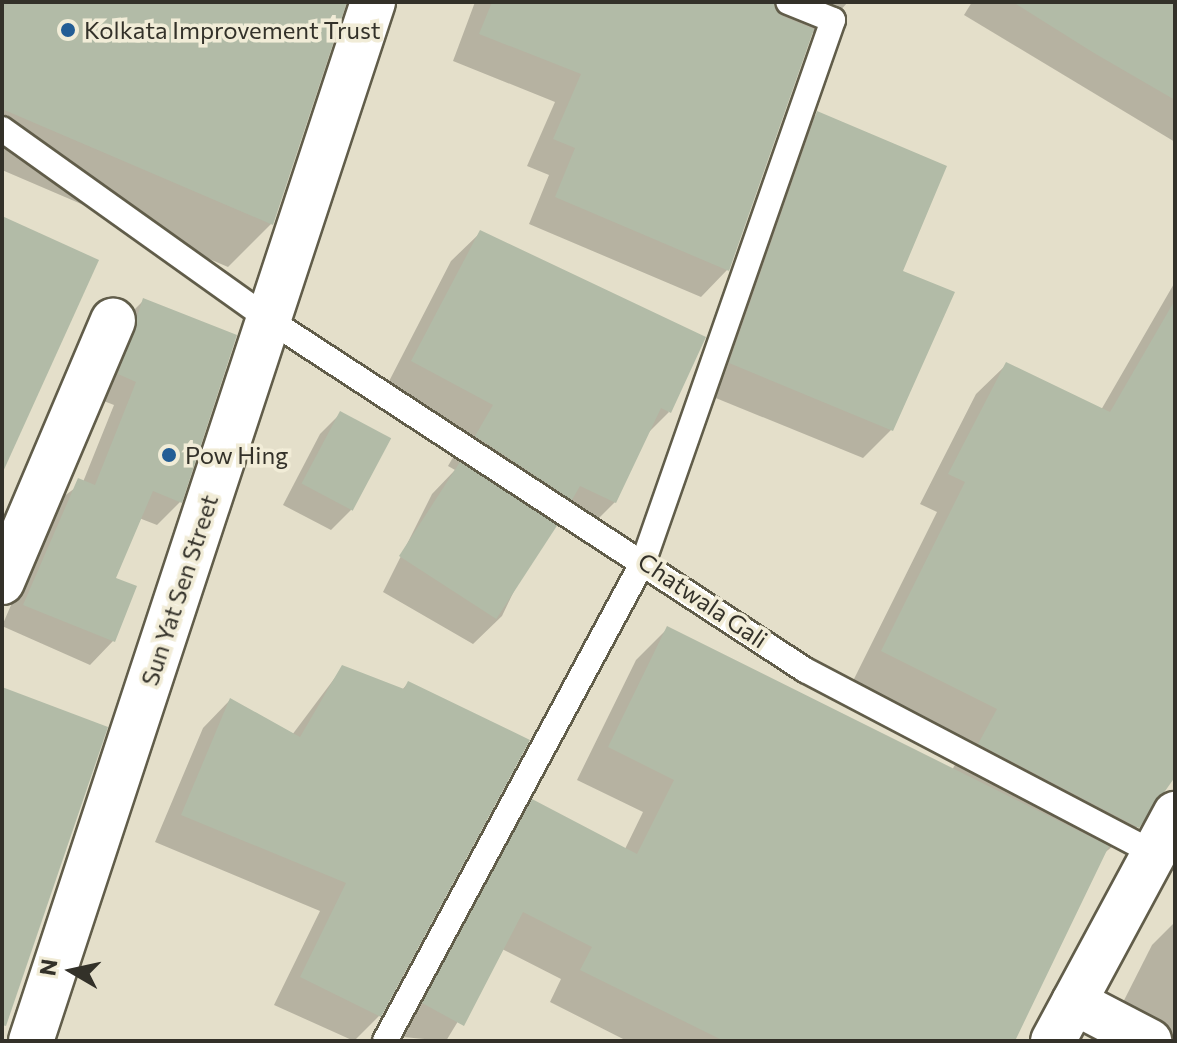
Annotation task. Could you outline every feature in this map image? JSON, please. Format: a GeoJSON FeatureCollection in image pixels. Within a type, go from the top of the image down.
{"type":"FeatureCollection","features":[{"type":"Feature","properties":{"kind":"street","name":"Sun Yat Sen Street"},"geometry":{"type":"LineString","coordinates":[[31,1041],[373,2]]}},
{"type":"Feature","properties":{"kind":"street"},"geometry":{"type":"LineString","coordinates":[[2,582],[113,321]]}},
{"type":"Feature","properties":{"kind":"street"},"geometry":{"type":"LineString","coordinates":[[1053,1041],[1175,814]]}},
{"type":"Feature","properties":{"kind":"street"},"geometry":{"type":"LineString","coordinates":[[1074,1002],[1149,1041]]}},
{"type":"Feature","properties":{"kind":"lane"},"geometry":{"type":"LineString","coordinates":[[385,1041],[644,560],[833,20],[788,2]]}},
{"type":"Feature","properties":{"kind":"lane","name":"Chatwala Gali"},"geometry":{"type":"LineString","coordinates":[[2,129],[268,319],[644,560],[805,670],[1154,853]]}},
{"type":"Feature","properties":{"kind":"building"},"geometry":{"type":"Polygon","coordinates":[[[2,2],[347,2],[273,225],[2,109],[2,2]]]}},
{"type":"Feature","properties":{"kind":"building"},"geometry":{"type":"Polygon","coordinates":[[[492,2],[773,2],[782,16],[814,29],[729,271],[555,197],[575,148],[553,139],[581,74],[479,34],[492,2]]]}},
{"type":"Feature","properties":{"kind":"building"},"geometry":{"type":"Polygon","coordinates":[[[1013,2],[1175,2],[1175,100],[1094,53],[1013,2]]]}},
{"type":"Feature","properties":{"kind":"building"},"geometry":{"type":"Polygon","coordinates":[[[817,111],[947,166],[903,271],[955,292],[893,431],[729,363],[817,111]]]}},
{"type":"Feature","properties":{"kind":"building"},"geometry":{"type":"Polygon","coordinates":[[[2,216],[99,260],[2,474],[2,216]]]}},
{"type":"Feature","properties":{"kind":"building"},"geometry":{"type":"Polygon","coordinates":[[[480,230],[706,337],[671,413],[661,408],[616,503],[580,486],[572,500],[475,436],[493,405],[411,361],[480,230]]]}},
{"type":"Feature","properties":{"kind":"building"},"geometry":{"type":"Polygon","coordinates":[[[143,298],[237,335],[182,503],[153,491],[116,578],[137,586],[115,642],[23,605],[78,478],[95,485],[136,382],[118,374],[143,298]]]}},
{"type":"Feature","properties":{"kind":"building"},"geometry":{"type":"Polygon","coordinates":[[[1175,300],[1175,777],[1139,828],[978,744],[997,709],[881,651],[965,482],[948,474],[1006,362],[1110,412],[1175,300]]]}},
{"type":"Feature","properties":{"kind":"building"},"geometry":{"type":"Polygon","coordinates":[[[340,411],[391,438],[353,511],[302,483],[340,411]]]}},
{"type":"Feature","properties":{"kind":"building"},"geometry":{"type":"Polygon","coordinates":[[[460,462],[557,525],[496,619],[399,556],[460,462]]]}},
{"type":"Feature","properties":{"kind":"building"},"geometry":{"type":"Polygon","coordinates":[[[667,626],[1109,846],[1015,1041],[724,1041],[580,970],[592,947],[523,912],[464,1026],[422,1003],[532,799],[637,854],[674,780],[608,747],[667,626]]]}},
{"type":"Feature","properties":{"kind":"building"},"geometry":{"type":"Polygon","coordinates":[[[342,665],[404,689],[408,681],[530,740],[381,1017],[300,977],[346,883],[181,815],[230,698],[300,737],[342,665]]]}},
{"type":"Feature","properties":{"kind":"building"},"geometry":{"type":"Polygon","coordinates":[[[2,687],[108,727],[6,1026],[2,1025],[2,687]]]}},
{"type":"Feature","properties":{"kind":"place","name":"Kolkata Improvement Trust"},"geometry":{"type":"Point","coordinates":[68,30]}},
{"type":"Feature","properties":{"kind":"place","name":"Pow Hing"},"geometry":{"type":"Point","coordinates":[169,455]}}]}
